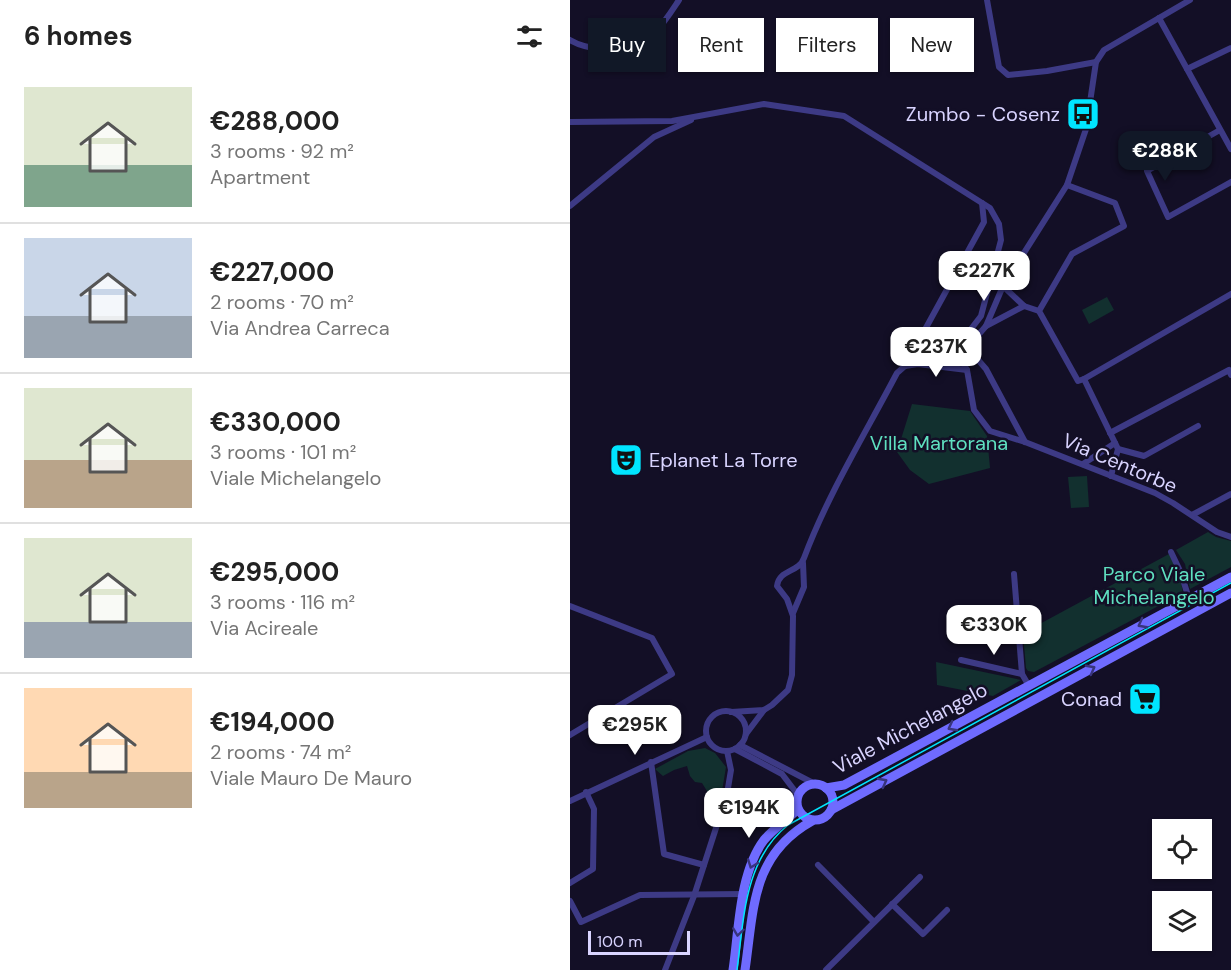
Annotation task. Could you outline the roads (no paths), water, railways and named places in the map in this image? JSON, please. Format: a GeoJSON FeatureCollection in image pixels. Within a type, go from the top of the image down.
{"type":"FeatureCollection","features":[{"type":"Feature","properties":{"kind":"street"},"geometry":{"type":"LineString","coordinates":[[570,40],[579,45],[627,50],[640,45],[672,11],[679,0]]}},
{"type":"Feature","properties":{"kind":"street"},"geometry":{"type":"LineString","coordinates":[[987,0],[999,67],[1008,75],[1096,62]]}},
{"type":"Feature","properties":{"kind":"street"},"geometry":{"type":"LineString","coordinates":[[986,326],[1003,286],[1067,185],[1086,129],[1096,62],[1104,50],[1191,0]]}},
{"type":"Feature","properties":{"kind":"street"},"geometry":{"type":"LineString","coordinates":[[1159,18],[1231,149]]}},
{"type":"Feature","properties":{"kind":"street"},"geometry":{"type":"LineString","coordinates":[[1187,69],[1231,48]]}},
{"type":"Feature","properties":{"kind":"street"},"geometry":{"type":"LineString","coordinates":[[570,122],[672,121],[764,104],[844,116],[982,203],[984,222],[905,366],[897,374],[822,518],[803,563],[804,587],[793,616],[792,675],[788,690],[764,710],[738,747],[727,751],[714,747],[707,737],[709,719],[719,712],[764,710]]}},
{"type":"Feature","properties":{"kind":"street"},"geometry":{"type":"LineString","coordinates":[[570,206],[654,137],[699,116]]}},
{"type":"Feature","properties":{"kind":"street"},"geometry":{"type":"LineString","coordinates":[[1220,130],[1147,171],[1168,217],[1231,182]]}},
{"type":"Feature","properties":{"kind":"street"},"geometry":{"type":"LineString","coordinates":[[1039,311],[1072,254],[1124,226],[1115,203],[1067,185]]}},
{"type":"Feature","properties":{"kind":"street","name":"Via Centorbe"},"geometry":{"type":"LineString","coordinates":[[982,203],[990,208],[999,224],[1001,240],[981,316],[961,342],[960,358],[967,370],[974,410],[990,431],[1025,442],[1155,493],[1217,532],[1231,537]]}},
{"type":"Feature","properties":{"kind":"street"},"geometry":{"type":"LineString","coordinates":[[1003,286],[1024,306],[1039,311],[1078,381],[1231,294]]}},
{"type":"Feature","properties":{"kind":"street"},"geometry":{"type":"LineString","coordinates":[[1024,306],[986,326],[972,341],[972,352],[986,369],[1025,442]]}},
{"type":"Feature","properties":{"kind":"street"},"geometry":{"type":"LineString","coordinates":[[905,366],[918,363],[967,370]]}},
{"type":"Feature","properties":{"kind":"street"},"geometry":{"type":"LineString","coordinates":[[1110,433],[1229,370],[1231,375]]}},
{"type":"Feature","properties":{"kind":"street"},"geometry":{"type":"LineString","coordinates":[[1084,379],[1116,446],[1111,476]]}},
{"type":"Feature","properties":{"kind":"street"},"geometry":{"type":"LineString","coordinates":[[1083,465],[1116,446],[1144,456],[1198,426]]}},
{"type":"Feature","properties":{"kind":"street"},"geometry":{"type":"LineString","coordinates":[[1192,515],[1231,494]]}},
{"type":"Feature","properties":{"kind":"street"},"geometry":{"type":"LineString","coordinates":[[1171,552],[1181,573],[1189,599]]}},
{"type":"Feature","properties":{"kind":"street"},"geometry":{"type":"LineString","coordinates":[[793,616],[787,599],[777,586],[778,580],[782,575],[803,563]]}},
{"type":"Feature","properties":{"kind":"street"},"geometry":{"type":"LineString","coordinates":[[787,572],[794,572],[803,581]]}},
{"type":"Feature","properties":{"kind":"street"},"geometry":{"type":"LineString","coordinates":[[1014,574],[1022,674],[1029,686]]}},
{"type":"Feature","properties":{"kind":"street","name":"Viale Michelangelo"},"geometry":{"type":"LineString","coordinates":[[821,787],[844,785],[1231,577]]}},
{"type":"Feature","properties":{"kind":"street"},"geometry":{"type":"LineString","coordinates":[[780,592],[794,597],[801,593]]}},
{"type":"Feature","properties":{"kind":"street","name":"Viale Michelangelo"},"geometry":{"type":"LineString","coordinates":[[831,810],[1231,592]]}},
{"type":"Feature","properties":{"kind":"street"},"geometry":{"type":"LineString","coordinates":[[570,606],[652,638],[672,674],[570,735]]}},
{"type":"Feature","properties":{"kind":"street"},"geometry":{"type":"LineString","coordinates":[[961,660],[1022,674]]}},
{"type":"Feature","properties":{"kind":"street"},"geometry":{"type":"LineString","coordinates":[[731,711],[744,723],[746,734]]}},
{"type":"Feature","properties":{"kind":"street"},"geometry":{"type":"LineString","coordinates":[[570,792],[573,800],[707,737]]}},
{"type":"Feature","properties":{"kind":"street"},"geometry":{"type":"LineString","coordinates":[[738,747],[782,774],[798,795],[798,809],[803,816],[812,820]]}},
{"type":"Feature","properties":{"kind":"street"},"geometry":{"type":"LineString","coordinates":[[738,747],[821,787],[832,799],[831,810],[823,818],[812,820],[784,841],[767,864],[758,891],[745,970]]}},
{"type":"Feature","properties":{"kind":"street"},"geometry":{"type":"LineString","coordinates":[[665,970],[694,896],[730,780],[731,770],[727,751]]}},
{"type":"Feature","properties":{"kind":"street"},"geometry":{"type":"LineString","coordinates":[[651,762],[664,854],[704,865]]}},
{"type":"Feature","properties":{"kind":"street"},"geometry":{"type":"LineString","coordinates":[[798,795],[806,787],[821,787]]}},
{"type":"Feature","properties":{"kind":"street"},"geometry":{"type":"LineString","coordinates":[[570,883],[593,869],[594,809],[586,792]]}},
{"type":"Feature","properties":{"kind":"street"},"geometry":{"type":"LineString","coordinates":[[733,970],[744,894],[752,862],[762,843],[773,830],[798,809]]}},
{"type":"Feature","properties":{"kind":"street"},"geometry":{"type":"LineString","coordinates":[[818,865],[874,921]]}},
{"type":"Feature","properties":{"kind":"street"},"geometry":{"type":"LineString","coordinates":[[826,970],[920,877]]}},
{"type":"Feature","properties":{"kind":"street"},"geometry":{"type":"LineString","coordinates":[[570,901],[581,922],[640,896],[744,894]]}},
{"type":"Feature","properties":{"kind":"street"},"geometry":{"type":"LineString","coordinates":[[892,904],[923,934],[947,910]]}},
{"type":"Feature","properties":{"kind":"tram line"},"geometry":{"type":"LineString","coordinates":[[737,970],[745,911],[754,873],[773,839],[788,825],[1231,583]]}},
{"type":"Feature","properties":{"kind":"place","name":"Zumbo - Cosenz"},"geometry":{"type":"Point","coordinates":[1083,114]}},
{"type":"Feature","properties":{"kind":"place","name":"Eplanet La Torre"},"geometry":{"type":"Point","coordinates":[626,460]}},
{"type":"Feature","properties":{"kind":"place","name":"Conad"},"geometry":{"type":"Point","coordinates":[1145,699]}},
{"type":"Feature","properties":{"kind":"park label","name":"Villa Martorana"},"geometry":{"type":"Point","coordinates":[939,443]}},
{"type":"Feature","properties":{"kind":"park label","name":"Parco Viale Michelangelo"},"geometry":{"type":"Point","coordinates":[1154,586]}}]}
